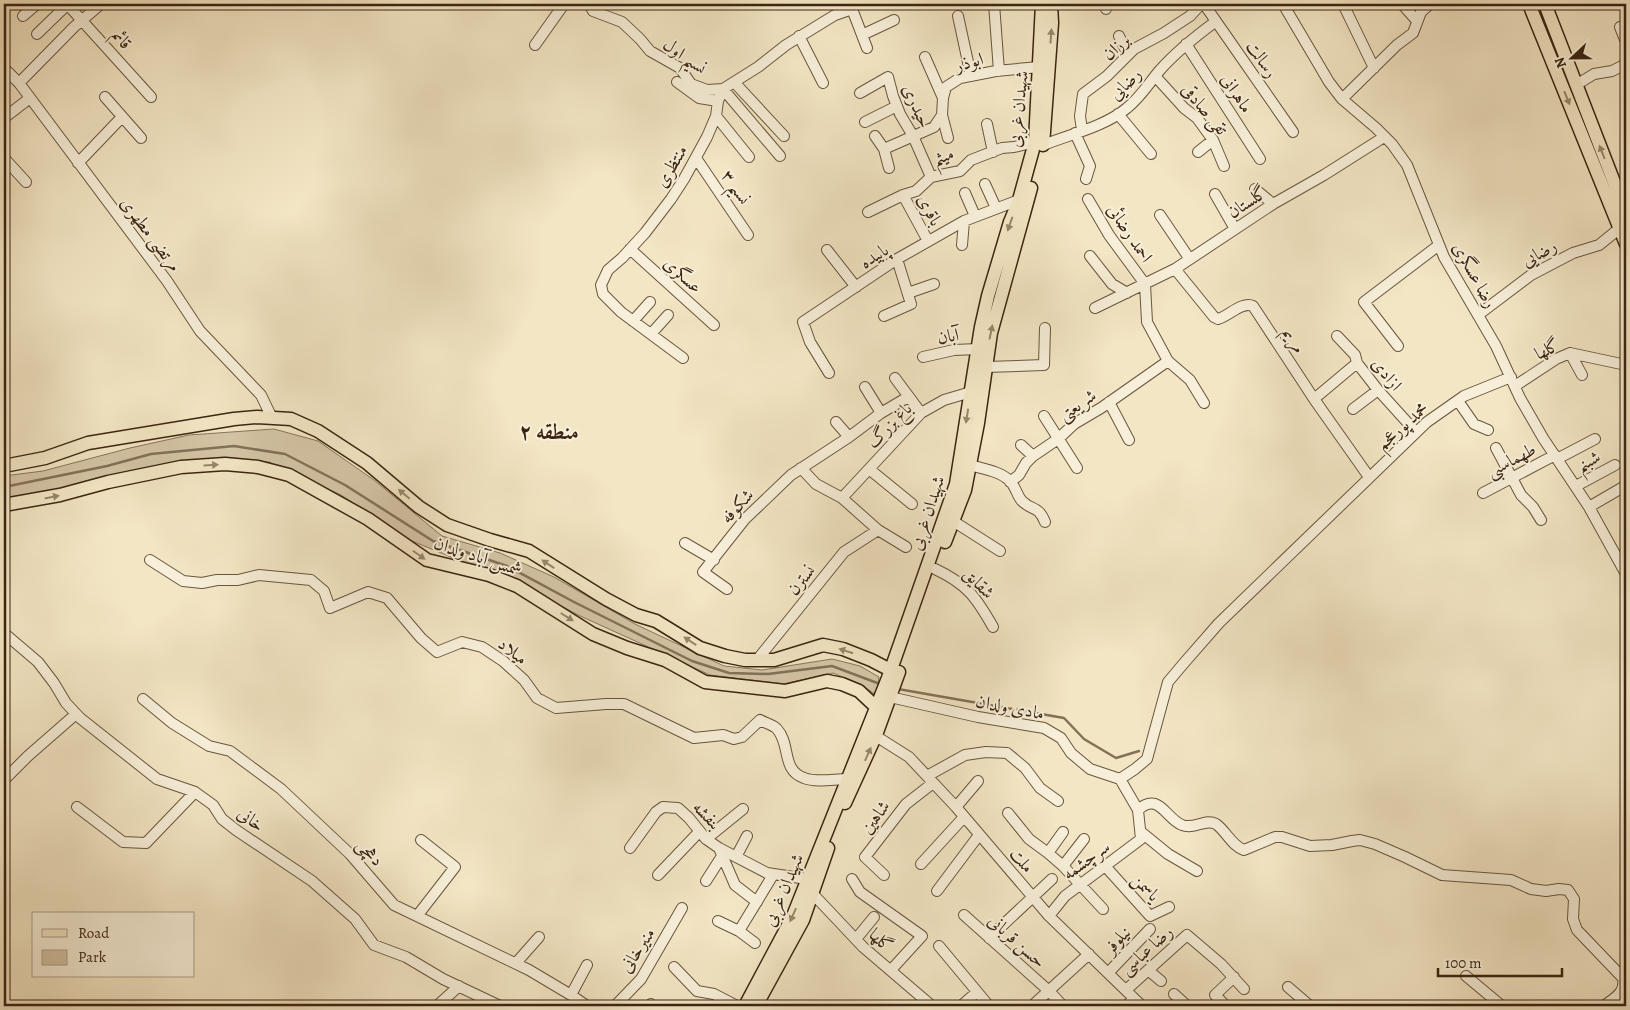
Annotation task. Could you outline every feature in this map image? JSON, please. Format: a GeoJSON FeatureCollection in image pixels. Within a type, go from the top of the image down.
{"type":"FeatureCollection","features":[{"type":"Feature","properties":{"kind":"main road","name":"شهیدان غربی"},"geometry":{"type":"LineString","coordinates":[[745,1006],[793,916],[847,779],[890,697],[894,673],[956,484],[978,349],[992,280],[1039,143],[1039,67],[1042,4]]}},
{"type":"Feature","properties":{"kind":"main road","name":"شهیدان غربی"},"geometry":{"type":"LineString","coordinates":[[756,1006],[803,920],[871,733],[876,707],[894,673],[965,490],[993,325],[1039,143],[1051,41],[1051,4]]}},
{"type":"Feature","properties":{"kind":"main road"},"geometry":{"type":"LineString","coordinates":[[1529,4],[1608,183],[1626,213]]}},
{"type":"Feature","properties":{"kind":"main road"},"geometry":{"type":"LineString","coordinates":[[1545,4],[1576,85],[1626,244]]}},
{"type":"Feature","properties":{"kind":"main road"},"geometry":{"type":"LineString","coordinates":[[4,466],[45,458],[107,440],[234,419],[257,417],[291,419],[318,431],[367,463],[419,507],[447,525],[529,551],[606,599],[636,615],[656,620],[700,648],[745,660],[774,660],[823,646],[871,660],[894,673]]}},
{"type":"Feature","properties":{"kind":"main road","name":"شمس آباد ولدان"},"geometry":{"type":"LineString","coordinates":[[4,505],[60,495],[108,482],[181,467],[225,464],[258,467],[289,475],[368,519],[427,560],[489,575],[517,586],[593,634],[627,648],[665,660],[704,682],[785,691],[827,681],[842,684],[858,691],[876,707]]}},
{"type":"Feature","properties":{"kind":"street"},"geometry":{"type":"LineString","coordinates":[[23,16],[37,4]]}},
{"type":"Feature","properties":{"kind":"street"},"geometry":{"type":"LineString","coordinates":[[37,34],[67,4]]}},
{"type":"Feature","properties":{"kind":"street","name":"قائم"},"geometry":{"type":"LineString","coordinates":[[67,4],[151,97]]}},
{"type":"Feature","properties":{"kind":"street"},"geometry":{"type":"LineString","coordinates":[[19,82],[82,20],[101,4]]}},
{"type":"Feature","properties":{"kind":"street"},"geometry":{"type":"LineString","coordinates":[[535,45],[564,4]]}},
{"type":"Feature","properties":{"kind":"street","name":"نسیم اول"},"geometry":{"type":"LineString","coordinates":[[589,4],[593,11],[622,22],[650,51],[680,68],[691,84],[707,90],[723,89],[780,156]]}},
{"type":"Feature","properties":{"kind":"street"},"geometry":{"type":"LineString","coordinates":[[994,4],[999,71]]}},
{"type":"Feature","properties":{"kind":"street","name":"رسالت"},"geometry":{"type":"LineString","coordinates":[[1203,4],[1293,132]]}},
{"type":"Feature","properties":{"kind":"street","name":"برزان"},"geometry":{"type":"LineString","coordinates":[[1078,131],[1083,94],[1107,76],[1134,49],[1164,33],[1190,16],[1203,4]]}},
{"type":"Feature","properties":{"kind":"street","name":"رضا عسگری"},"geometry":{"type":"LineString","coordinates":[[1284,4],[1329,82],[1342,98],[1384,137],[1407,165],[1444,257],[1496,346],[1543,438],[1589,507],[1626,574]]}},
{"type":"Feature","properties":{"kind":"street"},"geometry":{"type":"LineString","coordinates":[[1343,4],[1374,68]]}},
{"type":"Feature","properties":{"kind":"street"},"geometry":{"type":"LineString","coordinates":[[1402,4],[1417,21]]}},
{"type":"Feature","properties":{"kind":"street"},"geometry":{"type":"LineString","coordinates":[[1342,98],[1397,45],[1413,33],[1421,12],[1430,4]]}},
{"type":"Feature","properties":{"kind":"street"},"geometry":{"type":"LineString","coordinates":[[723,89],[758,67],[799,36],[834,15],[854,6],[867,48]]}},
{"type":"Feature","properties":{"kind":"street"},"geometry":{"type":"LineString","coordinates":[[958,16],[971,76]]}},
{"type":"Feature","properties":{"kind":"street"},"geometry":{"type":"LineString","coordinates":[[862,35],[894,20]]}},
{"type":"Feature","properties":{"kind":"street","name":"رضایی"},"geometry":{"type":"LineString","coordinates":[[1039,143],[1102,123],[1126,109],[1141,95],[1155,76],[1186,44],[1215,22]]}},
{"type":"Feature","properties":{"kind":"street"},"geometry":{"type":"LineString","coordinates":[[1626,26],[1620,27],[1626,42]]}},
{"type":"Feature","properties":{"kind":"street"},"geometry":{"type":"LineString","coordinates":[[799,36],[823,83]]}},
{"type":"Feature","properties":{"kind":"street"},"geometry":{"type":"LineString","coordinates":[[1119,36],[1128,55]]}},
{"type":"Feature","properties":{"kind":"street","name":"ماهرانی"},"geometry":{"type":"LineString","coordinates":[[1186,44],[1260,159]]}},
{"type":"Feature","properties":{"kind":"street"},"geometry":{"type":"LineString","coordinates":[[925,57],[943,98],[942,115],[948,138]]}},
{"type":"Feature","properties":{"kind":"street"},"geometry":{"type":"LineString","coordinates":[[1576,85],[1594,74],[1612,71],[1626,64]]}},
{"type":"Feature","properties":{"kind":"street","name":"ابوذر"},"geometry":{"type":"LineString","coordinates":[[943,98],[946,87],[960,78],[999,71],[1039,67]]}},
{"type":"Feature","properties":{"kind":"street","name":"مرتضی مطهری"},"geometry":{"type":"LineString","coordinates":[[4,68],[19,82],[167,281],[200,331],[261,395],[272,418]]}},
{"type":"Feature","properties":{"kind":"street","name":"تقی صادقی"},"geometry":{"type":"LineString","coordinates":[[1155,76],[1184,108],[1197,118],[1214,140],[1224,166]]}},
{"type":"Feature","properties":{"kind":"street","name":"حیدری"},"geometry":{"type":"LineString","coordinates":[[860,93],[888,77],[897,106],[931,177]]}},
{"type":"Feature","properties":{"kind":"street"},"geometry":{"type":"LineString","coordinates":[[677,82],[699,98],[718,102]]}},
{"type":"Feature","properties":{"kind":"street"},"geometry":{"type":"LineString","coordinates":[[734,82],[784,136]]}},
{"type":"Feature","properties":{"kind":"street","name":"منتظری"},"geometry":{"type":"LineString","coordinates":[[683,358],[633,321],[603,294],[601,285],[608,270],[630,249],[671,199],[696,158],[716,116],[718,102],[723,89]]}},
{"type":"Feature","properties":{"kind":"street"},"geometry":{"type":"LineString","coordinates":[[105,97],[141,138]]}},
{"type":"Feature","properties":{"kind":"street"},"geometry":{"type":"LineString","coordinates":[[4,118],[30,98]]}},
{"type":"Feature","properties":{"kind":"street"},"geometry":{"type":"LineString","coordinates":[[865,122],[897,106]]}},
{"type":"Feature","properties":{"kind":"street"},"geometry":{"type":"LineString","coordinates":[[1118,114],[1151,154]]}},
{"type":"Feature","properties":{"kind":"street"},"geometry":{"type":"LineString","coordinates":[[884,149],[934,127],[942,115]]}},
{"type":"Feature","properties":{"kind":"street"},"geometry":{"type":"LineString","coordinates":[[716,116],[749,157]]}},
{"type":"Feature","properties":{"kind":"street"},"geometry":{"type":"LineString","coordinates":[[78,163],[122,117]]}},
{"type":"Feature","properties":{"kind":"street"},"geometry":{"type":"LineString","coordinates":[[986,124],[992,152]]}},
{"type":"Feature","properties":{"kind":"street"},"geometry":{"type":"LineString","coordinates":[[1078,131],[1090,166],[1086,179]]}},
{"type":"Feature","properties":{"kind":"street"},"geometry":{"type":"LineString","coordinates":[[875,136],[884,149],[889,168]]}},
{"type":"Feature","properties":{"kind":"street","name":"گلستان"},"geometry":{"type":"LineString","coordinates":[[1095,308],[1175,269],[1273,204],[1324,175],[1384,137]]}},
{"type":"Feature","properties":{"kind":"street"},"geometry":{"type":"LineString","coordinates":[[1198,152],[1214,140]]}},
{"type":"Feature","properties":{"kind":"street","name":"میثم"},"geometry":{"type":"LineString","coordinates":[[868,212],[903,195],[916,191],[931,177],[960,171],[971,160],[1002,148],[1039,143]]}},
{"type":"Feature","properties":{"kind":"street"},"geometry":{"type":"LineString","coordinates":[[4,158],[26,182]]}},
{"type":"Feature","properties":{"kind":"street","name":"نسیم ۳"},"geometry":{"type":"LineString","coordinates":[[696,158],[748,235]]}},
{"type":"Feature","properties":{"kind":"street"},"geometry":{"type":"LineString","coordinates":[[984,184],[996,208]]}},
{"type":"Feature","properties":{"kind":"street"},"geometry":{"type":"LineString","coordinates":[[1255,189],[1273,204]]}},
{"type":"Feature","properties":{"kind":"street"},"geometry":{"type":"LineString","coordinates":[[965,193],[975,216]]}},
{"type":"Feature","properties":{"kind":"street"},"geometry":{"type":"LineString","coordinates":[[1215,194],[1235,229]]}},
{"type":"Feature","properties":{"kind":"street","name":"باقری"},"geometry":{"type":"LineString","coordinates":[[903,195],[928,241]]}},
{"type":"Feature","properties":{"kind":"street","name":"احمد رضائی"},"geometry":{"type":"LineString","coordinates":[[1088,199],[1109,235],[1145,284]]}},
{"type":"Feature","properties":{"kind":"street","name":"پابیده"},"geometry":{"type":"LineString","coordinates":[[830,373],[810,342],[803,322],[928,241],[975,216],[1019,200]]}},
{"type":"Feature","properties":{"kind":"street"},"geometry":{"type":"LineString","coordinates":[[1160,215],[1189,258]]}},
{"type":"Feature","properties":{"kind":"street"},"geometry":{"type":"LineString","coordinates":[[962,245],[964,221]]}},
{"type":"Feature","properties":{"kind":"street","name":"رضایی"},"geometry":{"type":"LineString","coordinates":[[1478,315],[1531,275],[1573,253],[1599,245],[1620,228]]}},
{"type":"Feature","properties":{"kind":"street"},"geometry":{"type":"LineString","coordinates":[[1398,346],[1364,302],[1439,245]]}},
{"type":"Feature","properties":{"kind":"street","name":"عسگری"},"geometry":{"type":"LineString","coordinates":[[630,249],[714,325]]}},
{"type":"Feature","properties":{"kind":"street"},"geometry":{"type":"LineString","coordinates":[[827,250],[856,287]]}},
{"type":"Feature","properties":{"kind":"street"},"geometry":{"type":"LineString","coordinates":[[1090,256],[1112,284],[1127,293]]}},
{"type":"Feature","properties":{"kind":"street"},"geometry":{"type":"LineString","coordinates":[[884,316],[911,304],[897,260]]}},
{"type":"Feature","properties":{"kind":"street","name":"مریم"},"geometry":{"type":"LineString","coordinates":[[1175,269],[1214,317],[1218,319],[1244,305],[1249,304],[1253,306],[1314,399],[1369,477]]}},
{"type":"Feature","properties":{"kind":"street"},"geometry":{"type":"LineString","coordinates":[[908,293],[934,284]]}},
{"type":"Feature","properties":{"kind":"street"},"geometry":{"type":"LineString","coordinates":[[1145,284],[1147,322],[1168,361],[1190,380],[1204,403]]}},
{"type":"Feature","properties":{"kind":"street"},"geometry":{"type":"LineString","coordinates":[[633,321],[650,302]]}},
{"type":"Feature","properties":{"kind":"street"},"geometry":{"type":"LineString","coordinates":[[651,334],[668,315]]}},
{"type":"Feature","properties":{"kind":"street"},"geometry":{"type":"LineString","coordinates":[[986,366],[1044,365],[1045,328]]}},
{"type":"Feature","properties":{"kind":"street","name":"ازادی"},"geometry":{"type":"LineString","coordinates":[[1337,336],[1355,355],[1357,363],[1378,390],[1416,432]]}},
{"type":"Feature","properties":{"kind":"street","name":"آبان"},"geometry":{"type":"LineString","coordinates":[[923,357],[954,350],[978,349]]}},
{"type":"Feature","properties":{"kind":"street"},"geometry":{"type":"LineString","coordinates":[[1570,353],[1582,375]]}},
{"type":"Feature","properties":{"kind":"street","name":"گلها"},"geometry":{"type":"LineString","coordinates":[[1513,382],[1570,353],[1626,365]]}},
{"type":"Feature","properties":{"kind":"street","name":"شریعتی"},"geometry":{"type":"LineString","coordinates":[[1010,482],[1033,456],[1058,439],[1084,417],[1168,361]]}},
{"type":"Feature","properties":{"kind":"street"},"geometry":{"type":"LineString","coordinates":[[1314,399],[1357,363]]}},
{"type":"Feature","properties":{"kind":"street"},"geometry":{"type":"LineString","coordinates":[[895,378],[921,413]]}},
{"type":"Feature","properties":{"kind":"street","name":"محمد پورعجم"},"geometry":{"type":"LineString","coordinates":[[1120,779],[1147,758],[1168,682],[1219,623],[1416,432],[1464,396],[1513,382]]}},
{"type":"Feature","properties":{"kind":"street"},"geometry":{"type":"LineString","coordinates":[[865,388],[881,413]]}},
{"type":"Feature","properties":{"kind":"street"},"geometry":{"type":"LineString","coordinates":[[1353,409],[1378,390]]}},
{"type":"Feature","properties":{"kind":"street","name":"باغ بزرگ"},"geometry":{"type":"LineString","coordinates":[[842,498],[921,413],[944,400],[971,392]]}},
{"type":"Feature","properties":{"kind":"street","name":"شکوفه"},"geometry":{"type":"LineString","coordinates":[[727,589],[703,572],[745,520],[790,475],[849,437],[881,413],[908,398]]}},
{"type":"Feature","properties":{"kind":"street"},"geometry":{"type":"LineString","coordinates":[[1458,401],[1474,424],[1488,430]]}},
{"type":"Feature","properties":{"kind":"street"},"geometry":{"type":"LineString","coordinates":[[1109,402],[1129,440]]}},
{"type":"Feature","properties":{"kind":"street"},"geometry":{"type":"LineString","coordinates":[[1044,416],[1077,468]]}},
{"type":"Feature","properties":{"kind":"street"},"geometry":{"type":"LineString","coordinates":[[836,422],[849,437]]}},
{"type":"Feature","properties":{"kind":"street"},"geometry":{"type":"LineString","coordinates":[[1556,457],[1595,439]]}},
{"type":"Feature","properties":{"kind":"street"},"geometry":{"type":"LineString","coordinates":[[1021,445],[1033,456]]}},
{"type":"Feature","properties":{"kind":"street"},"geometry":{"type":"LineString","coordinates":[[1496,448],[1521,495],[1533,507],[1541,520]]}},
{"type":"Feature","properties":{"kind":"street","name":"طهماسبی"},"geometry":{"type":"LineString","coordinates":[[1483,493],[1556,457]]}},
{"type":"Feature","properties":{"kind":"street"},"geometry":{"type":"LineString","coordinates":[[970,465],[999,474],[1010,482],[1022,501],[1036,508],[1045,522]]}},
{"type":"Feature","properties":{"kind":"street","name":"شبنم"},"geometry":{"type":"LineString","coordinates":[[1576,486],[1615,465]]}},
{"type":"Feature","properties":{"kind":"street"},"geometry":{"type":"LineString","coordinates":[[801,468],[816,484],[842,498],[878,530],[906,547]]}},
{"type":"Feature","properties":{"kind":"street"},"geometry":{"type":"LineString","coordinates":[[869,469],[912,504]]}},
{"type":"Feature","properties":{"kind":"street"},"geometry":{"type":"LineString","coordinates":[[1589,507],[1626,486]]}},
{"type":"Feature","properties":{"kind":"street"},"geometry":{"type":"LineString","coordinates":[[953,521],[1000,551]]}},
{"type":"Feature","properties":{"kind":"street","name":"نسترن"},"geometry":{"type":"LineString","coordinates":[[757,660],[844,552],[878,530]]}},
{"type":"Feature","properties":{"kind":"street"},"geometry":{"type":"LineString","coordinates":[[685,543],[714,560]]}},
{"type":"Feature","properties":{"kind":"street","name":"میلاد"},"geometry":{"type":"LineString","coordinates":[[150,560],[183,581],[202,583],[217,580],[238,580],[259,575],[311,580],[324,591],[330,608],[368,592],[387,598],[406,618],[421,638],[437,652],[462,642],[482,647],[503,661],[524,680],[537,698],[556,708],[624,704],[694,738],[722,735],[734,739],[742,737],[760,720],[777,728],[784,740],[787,760],[794,772],[803,778],[814,780],[847,779]]}},
{"type":"Feature","properties":{"kind":"street","name":"شقایق"},"geometry":{"type":"LineString","coordinates":[[935,570],[955,578],[978,600],[993,627]]}},
{"type":"Feature","properties":{"kind":"street","name":"خانی"},"geometry":{"type":"LineString","coordinates":[[4,633],[38,662],[66,703],[76,714],[157,779],[195,792],[213,804],[222,818],[236,830],[312,881],[354,920],[374,945],[406,957],[500,1006]]}},
{"type":"Feature","properties":{"kind":"street","name":"مادی ولدان"},"geometry":{"type":"LineString","coordinates":[[890,697],[978,717],[1044,728],[1061,738],[1071,753],[1090,769],[1120,779]]}},
{"type":"Feature","properties":{"kind":"street","name":"دهچی"},"geometry":{"type":"LineString","coordinates":[[144,699],[172,723],[209,746],[230,751],[281,789],[350,854],[394,904],[516,964],[571,994],[587,1006]]}},
{"type":"Feature","properties":{"kind":"street"},"geometry":{"type":"LineString","coordinates":[[4,780],[76,714]]}},
{"type":"Feature","properties":{"kind":"street","name":"ملت"},"geometry":{"type":"LineString","coordinates":[[871,733],[909,757],[956,807],[1049,916],[1138,1002]]}},
{"type":"Feature","properties":{"kind":"street"},"geometry":{"type":"LineString","coordinates":[[930,779],[965,755],[986,752],[1007,753],[1025,768],[1040,788],[1058,801]]}},
{"type":"Feature","properties":{"kind":"street","name":"شاهین"},"geometry":{"type":"LineString","coordinates":[[884,875],[866,857],[906,804],[930,779]]}},
{"type":"Feature","properties":{"kind":"street"},"geometry":{"type":"LineString","coordinates":[[1120,779],[1138,810],[1141,832],[1168,854],[1198,871]]}},
{"type":"Feature","properties":{"kind":"street"},"geometry":{"type":"LineString","coordinates":[[956,807],[978,781]]}},
{"type":"Feature","properties":{"kind":"street"},"geometry":{"type":"LineString","coordinates":[[77,807],[123,842],[146,843],[195,792]]}},
{"type":"Feature","properties":{"kind":"street"},"geometry":{"type":"LineString","coordinates":[[1138,810],[1149,804],[1158,805],[1180,825],[1190,827],[1207,822],[1215,824],[1238,847],[1244,850],[1275,837],[1282,837],[1310,846],[1332,845],[1360,840],[1405,856],[1442,875],[1511,880],[1532,889],[1546,891],[1559,888],[1568,890],[1574,899],[1573,919],[1577,930],[1623,978],[1624,986],[1622,991],[1604,1006]]}},
{"type":"Feature","properties":{"kind":"street","name":"بنفشه"},"geometry":{"type":"LineString","coordinates":[[630,848],[656,812],[663,807],[678,808],[721,852],[736,857],[767,873],[807,879]]}},
{"type":"Feature","properties":{"kind":"street"},"geometry":{"type":"LineString","coordinates":[[658,875],[703,835],[743,809]]}},
{"type":"Feature","properties":{"kind":"street"},"geometry":{"type":"LineString","coordinates":[[1008,813],[1029,840],[1063,866],[1103,910]]}},
{"type":"Feature","properties":{"kind":"street"},"geometry":{"type":"LineString","coordinates":[[921,864],[964,817]]}},
{"type":"Feature","properties":{"kind":"street"},"geometry":{"type":"LineString","coordinates":[[1048,853],[1063,832]]}},
{"type":"Feature","properties":{"kind":"street","name":"سرچشمه"},"geometry":{"type":"LineString","coordinates":[[1049,916],[1065,896],[1141,840],[1141,832]]}},
{"type":"Feature","properties":{"kind":"street"},"geometry":{"type":"LineString","coordinates":[[937,890],[979,835]]}},
{"type":"Feature","properties":{"kind":"street"},"geometry":{"type":"LineString","coordinates":[[736,857],[747,836]]}},
{"type":"Feature","properties":{"kind":"street"},"geometry":{"type":"LineString","coordinates":[[1063,866],[1084,839]]}},
{"type":"Feature","properties":{"kind":"street"},"geometry":{"type":"LineString","coordinates":[[417,916],[455,867],[421,840]]}},
{"type":"Feature","properties":{"kind":"street"},"geometry":{"type":"LineString","coordinates":[[706,881],[721,852]]}},
{"type":"Feature","properties":{"kind":"street"},"geometry":{"type":"LineString","coordinates":[[721,852],[735,885],[757,902]]}},
{"type":"Feature","properties":{"kind":"street","name":"یاسمن"},"geometry":{"type":"LineString","coordinates":[[1105,866],[1150,916],[1169,907]]}},
{"type":"Feature","properties":{"kind":"street"},"geometry":{"type":"LineString","coordinates":[[739,931],[774,874]]}},
{"type":"Feature","properties":{"kind":"street"},"geometry":{"type":"LineString","coordinates":[[852,879],[860,892],[922,936],[891,970]]}},
{"type":"Feature","properties":{"kind":"street"},"geometry":{"type":"LineString","coordinates":[[989,938],[1052,879]]}},
{"type":"Feature","properties":{"kind":"street","name":"گلها"},"geometry":{"type":"LineString","coordinates":[[812,893],[856,939],[932,1006]]}},
{"type":"Feature","properties":{"kind":"street","name":"منیرخانی"},"geometry":{"type":"LineString","coordinates":[[615,1006],[641,979],[682,908]]}},
{"type":"Feature","properties":{"kind":"street","name":"حسن قربانی"},"geometry":{"type":"LineString","coordinates":[[964,915],[1049,991]]}},
{"type":"Feature","properties":{"kind":"street"},"geometry":{"type":"LineString","coordinates":[[856,939],[874,917]]}},
{"type":"Feature","properties":{"kind":"street"},"geometry":{"type":"LineString","coordinates":[[718,921],[739,931],[755,943]]}},
{"type":"Feature","properties":{"kind":"street","name":"نیلوفر"},"geometry":{"type":"LineString","coordinates":[[1108,973],[1150,929]]}},
{"type":"Feature","properties":{"kind":"street","name":"رضا عباسی"},"geometry":{"type":"LineString","coordinates":[[1126,990],[1187,934],[1234,977]]}},
{"type":"Feature","properties":{"kind":"street"},"geometry":{"type":"LineString","coordinates":[[516,964],[539,937]]}},
{"type":"Feature","properties":{"kind":"street"},"geometry":{"type":"LineString","coordinates":[[939,946],[989,1006]]}},
{"type":"Feature","properties":{"kind":"street"},"geometry":{"type":"LineString","coordinates":[[1032,1006],[1089,954]]}},
{"type":"Feature","properties":{"kind":"street"},"geometry":{"type":"LineString","coordinates":[[571,994],[587,965]]}},
{"type":"Feature","properties":{"kind":"street"},"geometry":{"type":"LineString","coordinates":[[674,967],[697,991],[714,994],[736,1006]]}},
{"type":"Feature","properties":{"kind":"street"},"geometry":{"type":"LineString","coordinates":[[1148,970],[1161,981]]}},
{"type":"Feature","properties":{"kind":"street"},"geometry":{"type":"LineString","coordinates":[[1466,976],[1502,1006]]}},
{"type":"Feature","properties":{"kind":"street"},"geometry":{"type":"LineString","coordinates":[[1223,1003],[1215,995],[1234,977],[1244,989]]}},
{"type":"Feature","properties":{"kind":"street"},"geometry":{"type":"LineString","coordinates":[[437,1006],[459,986]]}},
{"type":"Feature","properties":{"kind":"street"},"geometry":{"type":"LineString","coordinates":[[1288,987],[1310,1006]]}},
{"type":"Feature","properties":{"kind":"street"},"geometry":{"type":"LineString","coordinates":[[1049,991],[1063,1006]]}},
{"type":"Feature","properties":{"kind":"street"},"geometry":{"type":"LineString","coordinates":[[961,1006],[977,992]]}},
{"type":"Feature","properties":{"kind":"street"},"geometry":{"type":"LineString","coordinates":[[1174,994],[1184,1003],[1181,1006]]}},
{"type":"Feature","properties":{"kind":"street"},"geometry":{"type":"LineString","coordinates":[[1126,1006],[1138,1002]]}},
{"type":"Feature","properties":{"kind":"green space"},"geometry":{"type":"Polygon","coordinates":[[[274,429],[318,441],[374,480],[442,536],[500,553],[554,577],[635,624],[724,666],[762,670],[832,659],[860,666],[879,677],[876,695],[860,684],[833,673],[783,684],[710,675],[578,615],[503,574],[468,564],[412,541],[341,495],[269,462],[172,463],[4,499],[4,476],[43,471],[130,448],[189,435],[274,429]]]}},
{"type":"Feature","properties":{"kind":"waterway"},"geometry":{"type":"LineString","coordinates":[[4,487],[107,466],[151,454],[234,446],[285,454],[345,485],[433,541],[507,566],[692,661],[729,673],[768,674],[832,666],[880,684]]}},
{"type":"Feature","properties":{"kind":"waterway"},"geometry":{"type":"LineString","coordinates":[[898,689],[1064,718],[1084,739],[1116,758],[1139,751]]}},
{"type":"Feature","properties":{"kind":"district","name":"منطقه ۲"},"geometry":{"type":"Point","coordinates":[549,431]}}]}
